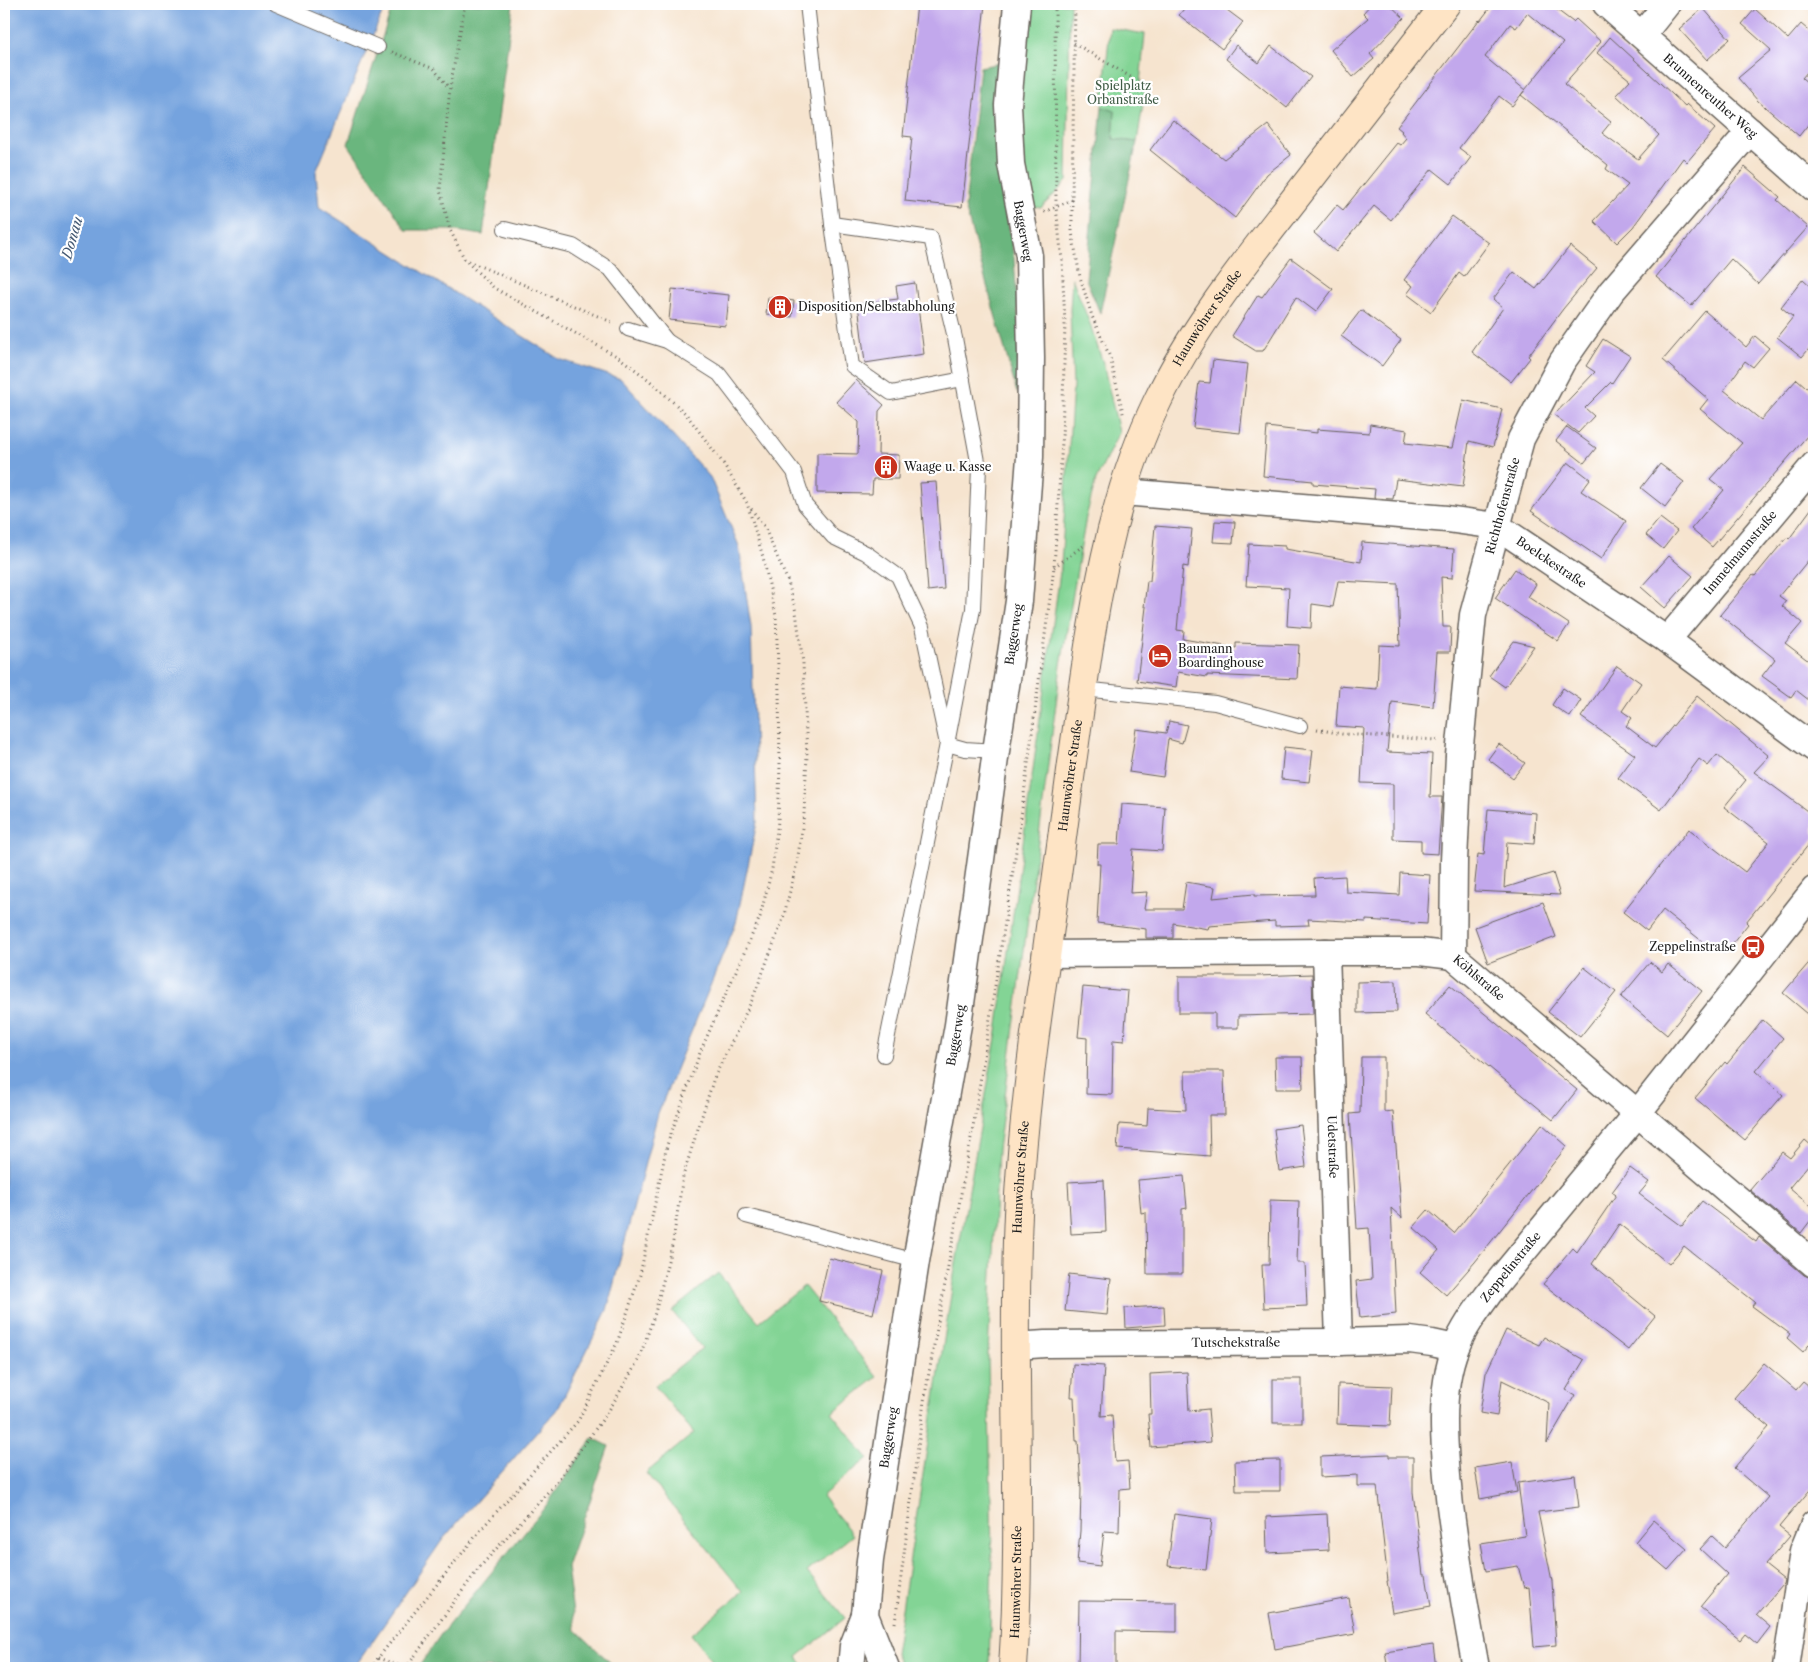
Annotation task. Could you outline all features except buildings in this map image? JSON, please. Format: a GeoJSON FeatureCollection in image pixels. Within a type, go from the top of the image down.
{"type":"FeatureCollection","features":[{"type":"Feature","properties":{"kind":"street","name":"Baggerweg"},"geometry":{"type":"LineString","coordinates":[[850,1668],[853,1646],[865,1615],[870,1560],[916,1262],[958,1025],[996,751],[1020,601],[1030,457],[1031,358],[1029,256],[1010,164],[1009,115],[1016,4]]}},
{"type":"Feature","properties":{"kind":"street","name":"Haunwöhrer Straße"},"geometry":{"type":"LineString","coordinates":[[1013,1668],[1018,1545],[1016,1279],[1021,1149],[1028,1081],[1083,689],[1096,601],[1109,540],[1136,452],[1157,401],[1182,355],[1208,314],[1253,252],[1446,4]]}},
{"type":"Feature","properties":{"kind":"street","name":"Brunnenreuther Weg"},"geometry":{"type":"LineString","coordinates":[[1606,4],[1750,131],[1811,179]]}},
{"type":"Feature","properties":{"kind":"street"},"geometry":{"type":"LineString","coordinates":[[1642,35],[1667,4]]}},
{"type":"Feature","properties":{"kind":"street","name":"Richthofenstraße"},"geometry":{"type":"LineString","coordinates":[[1453,956],[1454,861],[1460,741],[1473,615],[1521,439],[1562,362],[1610,292],[1750,131]]}},
{"type":"Feature","properties":{"kind":"street","name":"Immelmannstraße"},"geometry":{"type":"LineString","coordinates":[[1667,640],[1814,465]]}},
{"type":"Feature","properties":{"kind":"street","name":"Boelckestraße"},"geometry":{"type":"LineString","coordinates":[[1123,492],[1447,519],[1497,526],[1667,640],[1814,748]]}},
{"type":"Feature","properties":{"kind":"street","name":"Zeppelinstraße"},"geometry":{"type":"LineString","coordinates":[[1476,1668],[1457,1563],[1443,1446],[1447,1378],[1455,1348],[1467,1323],[1490,1292],[1638,1114],[1814,890]]}},
{"type":"Feature","properties":{"kind":"street","name":"Udetstraße"},"geometry":{"type":"LineString","coordinates":[[1326,952],[1339,1342]]}},
{"type":"Feature","properties":{"kind":"street","name":"Köhlstraße"},"geometry":{"type":"LineString","coordinates":[[1046,954],[1420,952],[1453,956],[1814,1264]]}},
{"type":"Feature","properties":{"kind":"street","name":"Tutschekstraße"},"geometry":{"type":"LineString","coordinates":[[1016,1346],[1045,1344],[1410,1340],[1455,1348]]}},
{"type":"Feature","properties":{"kind":"street"},"geometry":{"type":"LineString","coordinates":[[1786,1668],[1803,1551],[1814,1524]]}},
{"type":"Feature","properties":{"kind":"street","name":"Baggerweg"},"geometry":{"type":"LineString","coordinates":[[865,1615],[886,1668]]}},
{"type":"Feature","properties":{"kind":"lane"},"geometry":{"type":"LineString","coordinates":[[276,4],[378,47]]}},
{"type":"Feature","properties":{"kind":"lane"},"geometry":{"type":"LineString","coordinates":[[807,4],[832,224],[852,366],[891,393],[963,379]]}},
{"type":"Feature","properties":{"kind":"lane"},"geometry":{"type":"LineString","coordinates":[[832,224],[931,238],[956,338],[979,467],[973,609],[884,1055]]}},
{"type":"Feature","properties":{"kind":"lane"},"geometry":{"type":"LineString","coordinates":[[505,229],[572,246],[611,270],[667,341]]}},
{"type":"Feature","properties":{"kind":"lane"},"geometry":{"type":"LineString","coordinates":[[628,329],[667,341],[719,374],[794,472],[805,505],[833,537],[866,553],[898,576],[922,627],[946,744]]}},
{"type":"Feature","properties":{"kind":"lane"},"geometry":{"type":"LineString","coordinates":[[1083,689],[1215,702],[1300,726]]}},
{"type":"Feature","properties":{"kind":"lane"},"geometry":{"type":"LineString","coordinates":[[946,744],[966,749],[996,751]]}},
{"type":"Feature","properties":{"kind":"lane"},"geometry":{"type":"LineString","coordinates":[[746,1216],[916,1262]]}},
{"type":"Feature","properties":{"kind":"path"},"geometry":{"type":"LineString","coordinates":[[378,1658],[407,1668],[479,1568],[556,1484],[608,1412],[639,1359],[655,1313],[673,1241],[683,1176],[714,1078],[753,998],[783,919],[796,863],[804,814],[806,756],[803,663],[796,612],[788,582],[764,526],[747,503],[723,463],[686,414],[649,380],[620,358],[494,288],[465,260],[450,230],[440,190],[450,88],[465,4]]}},
{"type":"Feature","properties":{"kind":"path"},"geometry":{"type":"LineString","coordinates":[[894,1629],[924,1401],[974,1121],[1019,832],[1054,567],[1062,442],[1065,324],[1062,260],[1056,206],[1055,4]]}},
{"type":"Feature","properties":{"kind":"path"},"geometry":{"type":"LineString","coordinates":[[1075,4],[1072,232],[1080,277],[1092,316],[1110,357],[1126,425]]}},
{"type":"Feature","properties":{"kind":"path"},"geometry":{"type":"LineString","coordinates":[[1074,43],[1134,79]]}},
{"type":"Feature","properties":{"kind":"path"},"geometry":{"type":"LineString","coordinates":[[378,47],[434,69],[450,88]]}},
{"type":"Feature","properties":{"kind":"path"},"geometry":{"type":"LineString","coordinates":[[1056,206],[1072,200]]}},
{"type":"Feature","properties":{"kind":"path"},"geometry":{"type":"LineString","coordinates":[[465,260],[628,329]]}},
{"type":"Feature","properties":{"kind":"path"},"geometry":{"type":"LineString","coordinates":[[372,1668],[483,1526],[578,1421],[617,1343],[640,1275],[668,1145],[698,1058],[760,917],[772,869],[778,821],[780,766],[779,692],[776,616],[763,557],[747,503]]}},
{"type":"Feature","properties":{"kind":"path"},"geometry":{"type":"LineString","coordinates":[[1054,567],[1085,544]]}},
{"type":"Feature","properties":{"kind":"path"},"geometry":{"type":"LineString","coordinates":[[1300,726],[1342,734],[1460,741]]}},
{"type":"Feature","properties":{"kind":"green space"},"geometry":{"type":"Polygon","coordinates":[[[393,4],[513,4],[483,235],[450,230],[406,230],[348,144],[393,4]]]}},
{"type":"Feature","properties":{"kind":"green space"},"geometry":{"type":"Polygon","coordinates":[[[1025,4],[1070,4],[1067,181],[1041,208],[1034,207],[1027,197],[1017,104],[1025,4]]]}},
{"type":"Feature","properties":{"kind":"green space","name":"Spielplatz Orbanstraße"},"geometry":{"type":"Polygon","coordinates":[[[1110,28],[1145,34],[1140,83],[1146,85],[1137,142],[1113,139],[1115,111],[1102,107],[1110,28]]]}},
{"type":"Feature","properties":{"kind":"green space"},"geometry":{"type":"Polygon","coordinates":[[[1000,63],[996,151],[1014,258],[1019,330],[1017,393],[965,207],[980,67],[1000,63]]]}},
{"type":"Feature","properties":{"kind":"green space"},"geometry":{"type":"Polygon","coordinates":[[[1102,107],[1115,111],[1113,139],[1137,142],[1100,313],[1086,279],[1102,107]]]}},
{"type":"Feature","properties":{"kind":"green space"},"geometry":{"type":"Polygon","coordinates":[[[1072,278],[1103,363],[1119,432],[1096,480],[1086,517],[1061,665],[998,1150],[988,1354],[992,1555],[989,1668],[902,1668],[895,1654],[955,1269],[997,1032],[1061,565],[1073,386],[1070,310],[1072,278]]]}},
{"type":"Feature","properties":{"kind":"green space"},"geometry":{"type":"Polygon","coordinates":[[[718,1273],[759,1322],[804,1286],[877,1377],[832,1413],[868,1458],[822,1496],[853,1535],[807,1572],[845,1618],[797,1657],[805,1668],[718,1668],[691,1634],[743,1592],[646,1473],[694,1433],[655,1386],[702,1348],[672,1311],[718,1273]]]}},
{"type":"Feature","properties":{"kind":"green space"},"geometry":{"type":"Polygon","coordinates":[[[593,1438],[609,1446],[567,1567],[575,1629],[616,1668],[418,1668],[441,1634],[545,1507],[593,1438]]]}},
{"type":"Feature","properties":{"kind":"water","name":"Donau"},"geometry":{"type":"Polygon","coordinates":[[[4,4],[386,4],[316,172],[319,207],[559,359],[621,379],[710,477],[739,546],[751,627],[757,822],[736,923],[658,1113],[607,1310],[559,1407],[443,1539],[354,1668],[4,1668],[4,4]]]}},
{"type":"Feature","properties":{"kind":"place","name":"Disposition/Selbstabholung"},"geometry":{"type":"Point","coordinates":[780,307]}},
{"type":"Feature","properties":{"kind":"place","name":"Waage u. Kasse"},"geometry":{"type":"Point","coordinates":[886,467]}},
{"type":"Feature","properties":{"kind":"place","name":"Baumann Boardinghouse"},"geometry":{"type":"Point","coordinates":[1160,656]}},
{"type":"Feature","properties":{"kind":"place","name":"Zeppelinstraße"},"geometry":{"type":"Point","coordinates":[1753,947]}}]}
